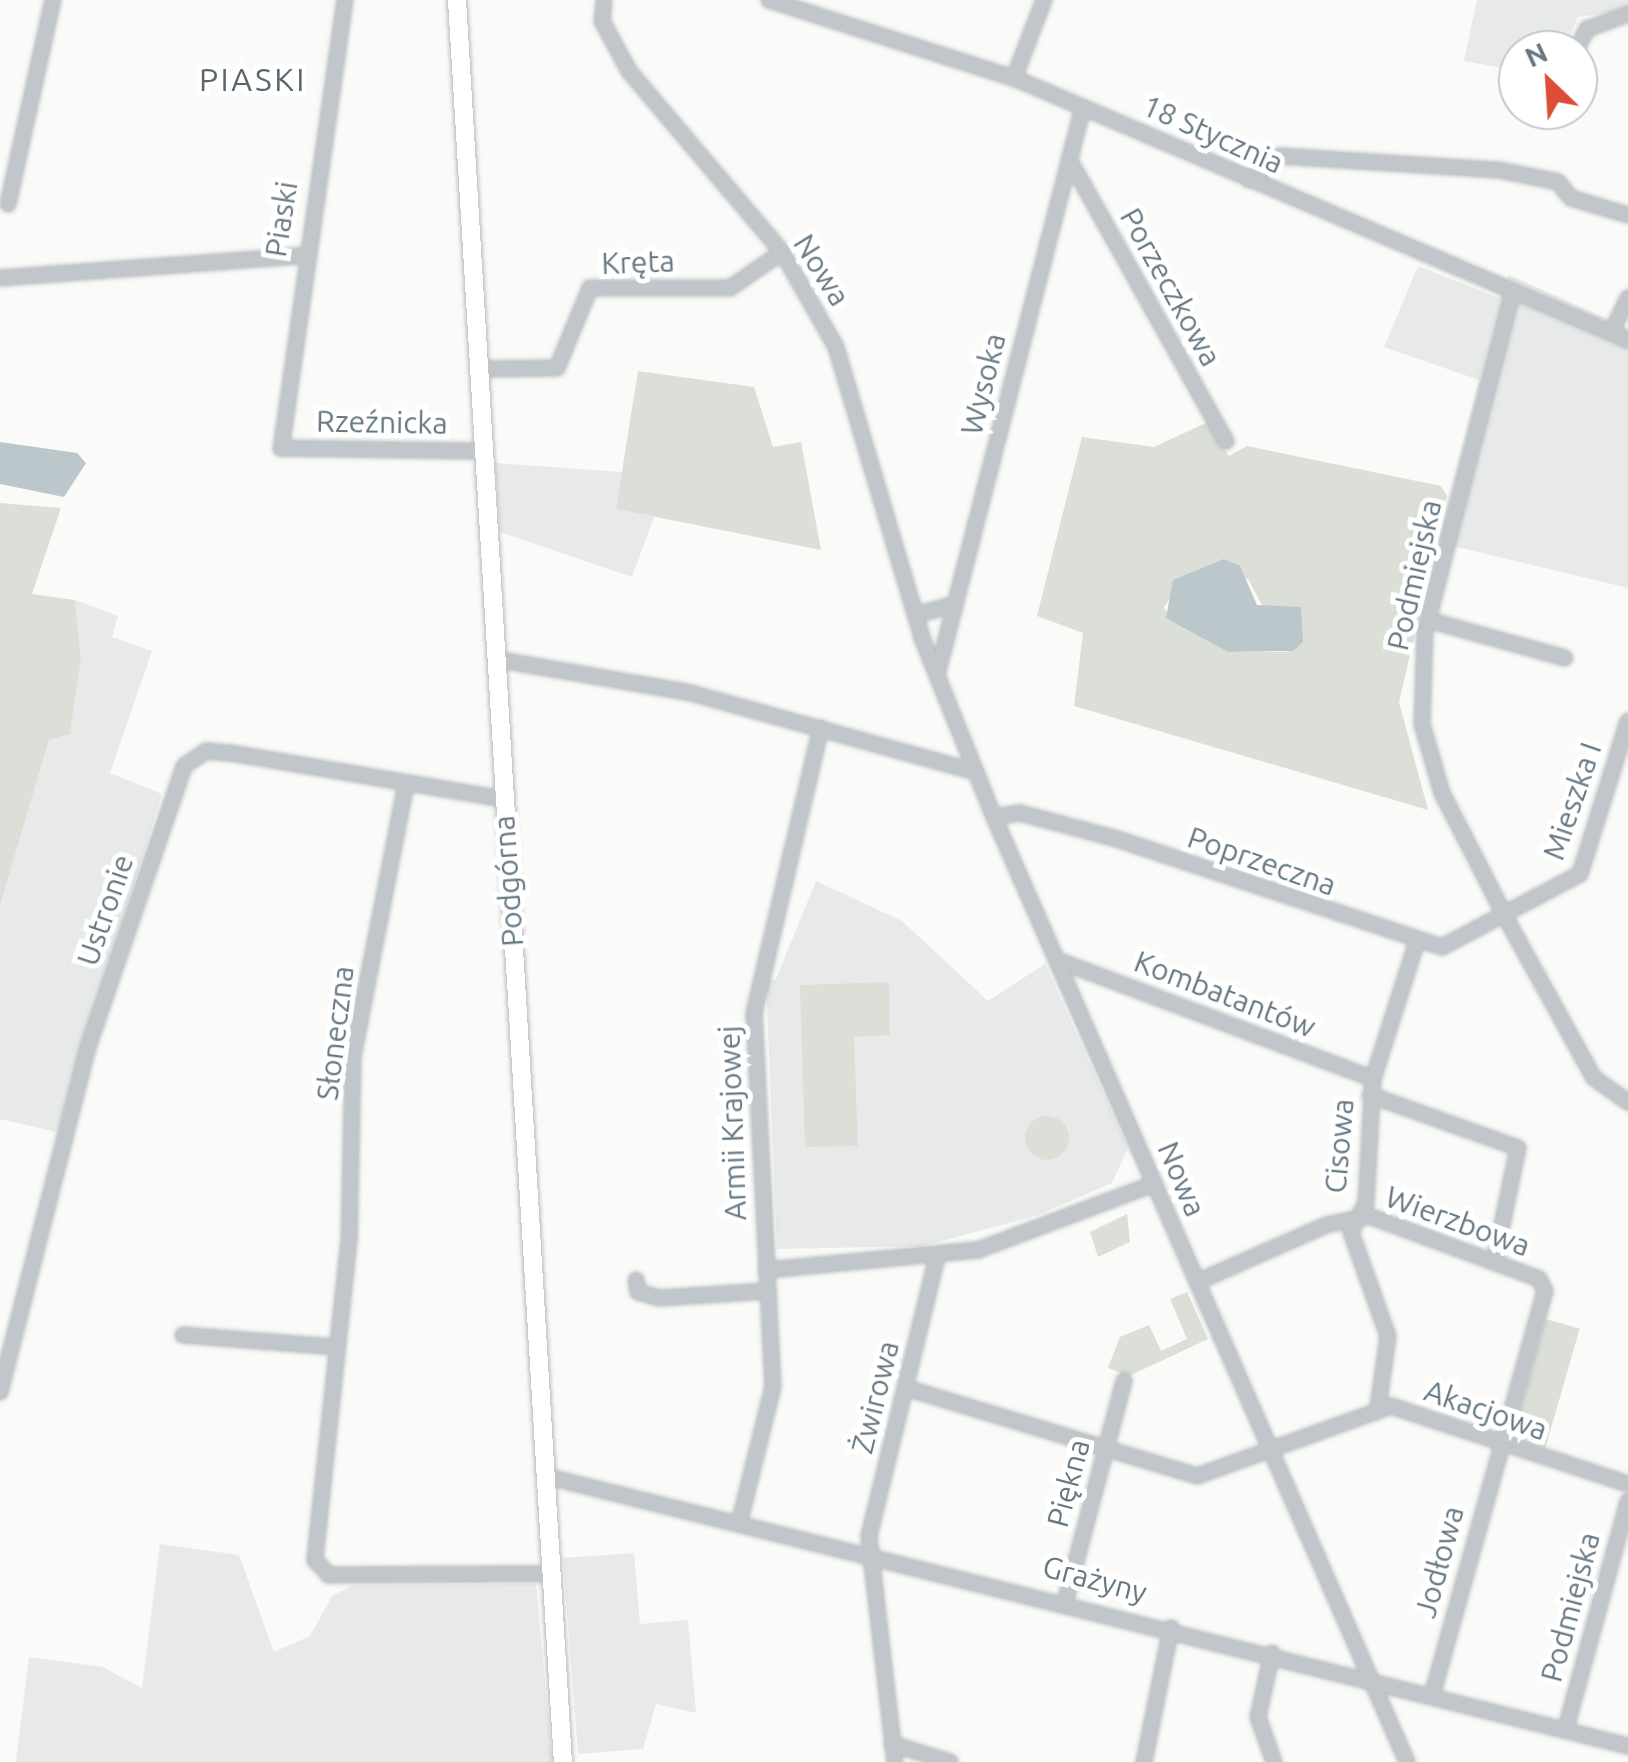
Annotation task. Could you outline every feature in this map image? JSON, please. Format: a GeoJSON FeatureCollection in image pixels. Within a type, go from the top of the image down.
{"type":"FeatureCollection","features":[{"type":"Feature","properties":{"kind":"main road","name":"Podgórna"},"geometry":{"type":"LineString","coordinates":[[458,0],[562,1762]]}},
{"type":"Feature","properties":{"kind":"street"},"geometry":{"type":"LineString","coordinates":[[8,204],[53,0]]}},
{"type":"Feature","properties":{"kind":"street","name":"Piaski"},"geometry":{"type":"LineString","coordinates":[[281,448],[302,256],[345,0]]}},
{"type":"Feature","properties":{"kind":"street","name":"Nowa"},"geometry":{"type":"LineString","coordinates":[[604,0],[602,21],[630,71],[782,252],[853,386],[915,614],[994,818],[1407,1762]]}},
{"type":"Feature","properties":{"kind":"street","name":"18 Stycznia"},"geometry":{"type":"LineString","coordinates":[[768,0],[1014,78],[1628,340]]}},
{"type":"Feature","properties":{"kind":"street"},"geometry":{"type":"LineString","coordinates":[[1014,78],[1044,0]]}},
{"type":"Feature","properties":{"kind":"street"},"geometry":{"type":"LineString","coordinates":[[1586,30],[1628,14]]}},
{"type":"Feature","properties":{"kind":"street","name":"Wysoka"},"geometry":{"type":"LineString","coordinates":[[937,676],[1083,106]]}},
{"type":"Feature","properties":{"kind":"street"},"geometry":{"type":"LineString","coordinates":[[1250,180],[1280,156],[1499,170],[1558,182],[1571,198],[1628,215]]}},
{"type":"Feature","properties":{"kind":"street","name":"Porzeczkowa"},"geometry":{"type":"LineString","coordinates":[[1068,159],[1226,441]]}},
{"type":"Feature","properties":{"kind":"street","name":"Kręta"},"geometry":{"type":"LineString","coordinates":[[478,369],[557,368],[590,288],[730,288],[782,252]]}},
{"type":"Feature","properties":{"kind":"street"},"geometry":{"type":"LineString","coordinates":[[0,278],[302,256]]}},
{"type":"Feature","properties":{"kind":"street","name":"Podmiejska"},"geometry":{"type":"LineString","coordinates":[[1513,290],[1428,620],[1420,685],[1428,756],[1507,920],[1594,1078],[1628,1102]]}},
{"type":"Feature","properties":{"kind":"street"},"geometry":{"type":"LineString","coordinates":[[1611,333],[1628,298]]}},
{"type":"Feature","properties":{"kind":"street","name":"Rzeźnicka"},"geometry":{"type":"LineString","coordinates":[[281,448],[482,451]]}},
{"type":"Feature","properties":{"kind":"street"},"geometry":{"type":"LineString","coordinates":[[915,614],[956,604]]}},
{"type":"Feature","properties":{"kind":"street"},"geometry":{"type":"LineString","coordinates":[[1428,620],[1565,658]]}},
{"type":"Feature","properties":{"kind":"street"},"geometry":{"type":"LineString","coordinates":[[495,659],[691,693],[976,772]]}},
{"type":"Feature","properties":{"kind":"street","name":"Mieszka I"},"geometry":{"type":"LineString","coordinates":[[1507,920],[1580,874],[1628,721]]}},
{"type":"Feature","properties":{"kind":"street","name":"Armii Krajowej"},"geometry":{"type":"LineString","coordinates":[[740,1520],[770,1414],[754,1014],[821,728]]}},
{"type":"Feature","properties":{"kind":"street","name":"Ustronie"},"geometry":{"type":"LineString","coordinates":[[0,1392],[88,1047],[184,766],[206,751],[231,753],[404,789],[503,799]]}},
{"type":"Feature","properties":{"kind":"street","name":"Słoneczna"},"geometry":{"type":"LineString","coordinates":[[404,789],[353,1056],[337,1346],[314,1548],[329,1574],[550,1574]]}},
{"type":"Feature","properties":{"kind":"street","name":"Poprzeczna"},"geometry":{"type":"LineString","coordinates":[[994,818],[1020,812],[1114,838],[1416,944],[1460,943],[1507,920]]}},
{"type":"Feature","properties":{"kind":"street","name":"Cisowa"},"geometry":{"type":"LineString","coordinates":[[1378,1408],[1388,1336],[1353,1217],[1366,1203],[1372,1087],[1416,944]]}},
{"type":"Feature","properties":{"kind":"street","name":"Kombatantów"},"geometry":{"type":"LineString","coordinates":[[1057,960],[1518,1148],[1494,1263]]}},
{"type":"Feature","properties":{"kind":"street"},"geometry":{"type":"LineString","coordinates":[[766,1270],[936,1257],[1052,1229],[1154,1184]]}},
{"type":"Feature","properties":{"kind":"street","name":"Wierzbowa"},"geometry":{"type":"LineString","coordinates":[[1198,1282],[1353,1217],[1539,1279],[1545,1291],[1499,1446]]}},
{"type":"Feature","properties":{"kind":"street","name":"Żwirowa"},"geometry":{"type":"LineString","coordinates":[[895,1762],[870,1551],[936,1257]]}},
{"type":"Feature","properties":{"kind":"street"},"geometry":{"type":"LineString","coordinates":[[636,1280],[638,1292],[659,1298],[768,1291]]}},
{"type":"Feature","properties":{"kind":"street"},"geometry":{"type":"LineString","coordinates":[[183,1335],[337,1346]]}},
{"type":"Feature","properties":{"kind":"street","name":"Piękna"},"geometry":{"type":"LineString","coordinates":[[1066,1599],[1124,1381]]}},
{"type":"Feature","properties":{"kind":"street","name":"Akacjowa"},"geometry":{"type":"LineString","coordinates":[[906,1388],[1196,1476],[1272,1452],[1378,1408],[1628,1484]]}},
{"type":"Feature","properties":{"kind":"street","name":"Jodłowa"},"geometry":{"type":"LineString","coordinates":[[1433,1692],[1499,1446]]}},
{"type":"Feature","properties":{"kind":"street","name":"Grażyny"},"geometry":{"type":"LineString","coordinates":[[546,1476],[1066,1599],[1628,1746]]}},
{"type":"Feature","properties":{"kind":"street","name":"Podmiejska"},"geometry":{"type":"LineString","coordinates":[[1566,1728],[1628,1500]]}},
{"type":"Feature","properties":{"kind":"street"},"geometry":{"type":"LineString","coordinates":[[1144,1762],[1170,1628]]}},
{"type":"Feature","properties":{"kind":"street"},"geometry":{"type":"LineString","coordinates":[[1272,1653],[1258,1717],[1274,1762]]}},
{"type":"Feature","properties":{"kind":"street"},"geometry":{"type":"LineString","coordinates":[[892,1744],[950,1762]]}},
{"type":"Feature","properties":{"kind":"shaded area"},"geometry":{"type":"Polygon","coordinates":[[[1477,0],[1628,0],[1628,9],[1578,17],[1572,30],[1498,30],[1498,67],[1464,61],[1477,0]]]}},
{"type":"Feature","properties":{"kind":"shaded area"},"geometry":{"type":"Polygon","coordinates":[[[1418,266],[1499,298],[1509,275],[1628,328],[1628,588],[1437,542],[1479,380],[1384,347],[1418,266]]]}},
{"type":"Feature","properties":{"kind":"shaded area"},"geometry":{"type":"Polygon","coordinates":[[[638,371],[754,387],[773,447],[801,442],[821,550],[616,509],[638,371]]]}},
{"type":"Feature","properties":{"kind":"shaded area"},"geometry":{"type":"Polygon","coordinates":[[[1208,422],[1229,456],[1247,446],[1441,486],[1447,496],[1399,702],[1428,810],[1074,706],[1083,633],[1037,616],[1082,437],[1154,447],[1208,422]],[[1183,576],[1164,608],[1176,621],[1228,652],[1287,652],[1248,579],[1183,576]]]}},
{"type":"Feature","properties":{"kind":"shaded area"},"geometry":{"type":"Polygon","coordinates":[[[0,442],[77,453],[86,463],[64,497],[0,484],[0,442]]]}},
{"type":"Feature","properties":{"kind":"shaded area"},"geometry":{"type":"Polygon","coordinates":[[[495,463],[622,472],[616,509],[654,517],[632,577],[500,532],[495,463]]]}},
{"type":"Feature","properties":{"kind":"shaded area"},"geometry":{"type":"Polygon","coordinates":[[[0,503],[61,508],[32,594],[75,600],[81,659],[70,734],[49,740],[0,906],[0,503]]]}},
{"type":"Feature","properties":{"kind":"shaded area"},"geometry":{"type":"Polygon","coordinates":[[[1224,559],[1240,566],[1257,605],[1301,607],[1303,642],[1293,651],[1228,652],[1166,618],[1173,580],[1224,559]]]}},
{"type":"Feature","properties":{"kind":"shaded area"},"geometry":{"type":"Polygon","coordinates":[[[75,600],[118,616],[112,637],[152,651],[110,773],[162,794],[57,1132],[0,1119],[0,906],[49,740],[70,734],[81,659],[75,600]]]}},
{"type":"Feature","properties":{"kind":"shaded area"},"geometry":{"type":"Polygon","coordinates":[[[816,881],[902,921],[988,1001],[1045,964],[1128,1148],[1112,1183],[1038,1215],[923,1246],[777,1249],[766,980],[776,979],[816,881]]]}},
{"type":"Feature","properties":{"kind":"shaded area"},"geometry":{"type":"Polygon","coordinates":[[[889,982],[890,1035],[854,1037],[858,1146],[805,1147],[800,985],[889,982]]]}},
{"type":"Feature","properties":{"kind":"shaded area"},"geometry":{"type":"Polygon","coordinates":[[[1047,1116],[1062,1123],[1069,1138],[1062,1153],[1047,1160],[1032,1153],[1025,1138],[1032,1123],[1047,1116]]]}},
{"type":"Feature","properties":{"kind":"shaded area"},"geometry":{"type":"Polygon","coordinates":[[[1127,1214],[1130,1242],[1098,1257],[1090,1232],[1127,1214]]]}},
{"type":"Feature","properties":{"kind":"shaded area"},"geometry":{"type":"Polygon","coordinates":[[[1187,1292],[1208,1339],[1129,1376],[1108,1368],[1120,1337],[1149,1325],[1161,1351],[1187,1339],[1170,1299],[1187,1292]]]}},
{"type":"Feature","properties":{"kind":"shaded area"},"geometry":{"type":"Polygon","coordinates":[[[1546,1319],[1580,1329],[1545,1448],[1512,1438],[1546,1319]]]}},
{"type":"Feature","properties":{"kind":"shaded area"},"geometry":{"type":"Polygon","coordinates":[[[160,1544],[239,1555],[274,1652],[310,1636],[332,1596],[353,1585],[536,1584],[552,1762],[16,1762],[29,1657],[103,1667],[142,1688],[160,1544]]]}},
{"type":"Feature","properties":{"kind":"shaded area"},"geometry":{"type":"Polygon","coordinates":[[[634,1553],[640,1624],[688,1620],[696,1713],[656,1704],[643,1749],[578,1754],[563,1558],[634,1553]]]}},
{"type":"Feature","properties":{"kind":"district","name":"PIASKI"},"geometry":{"type":"Point","coordinates":[253,79]}}]}
